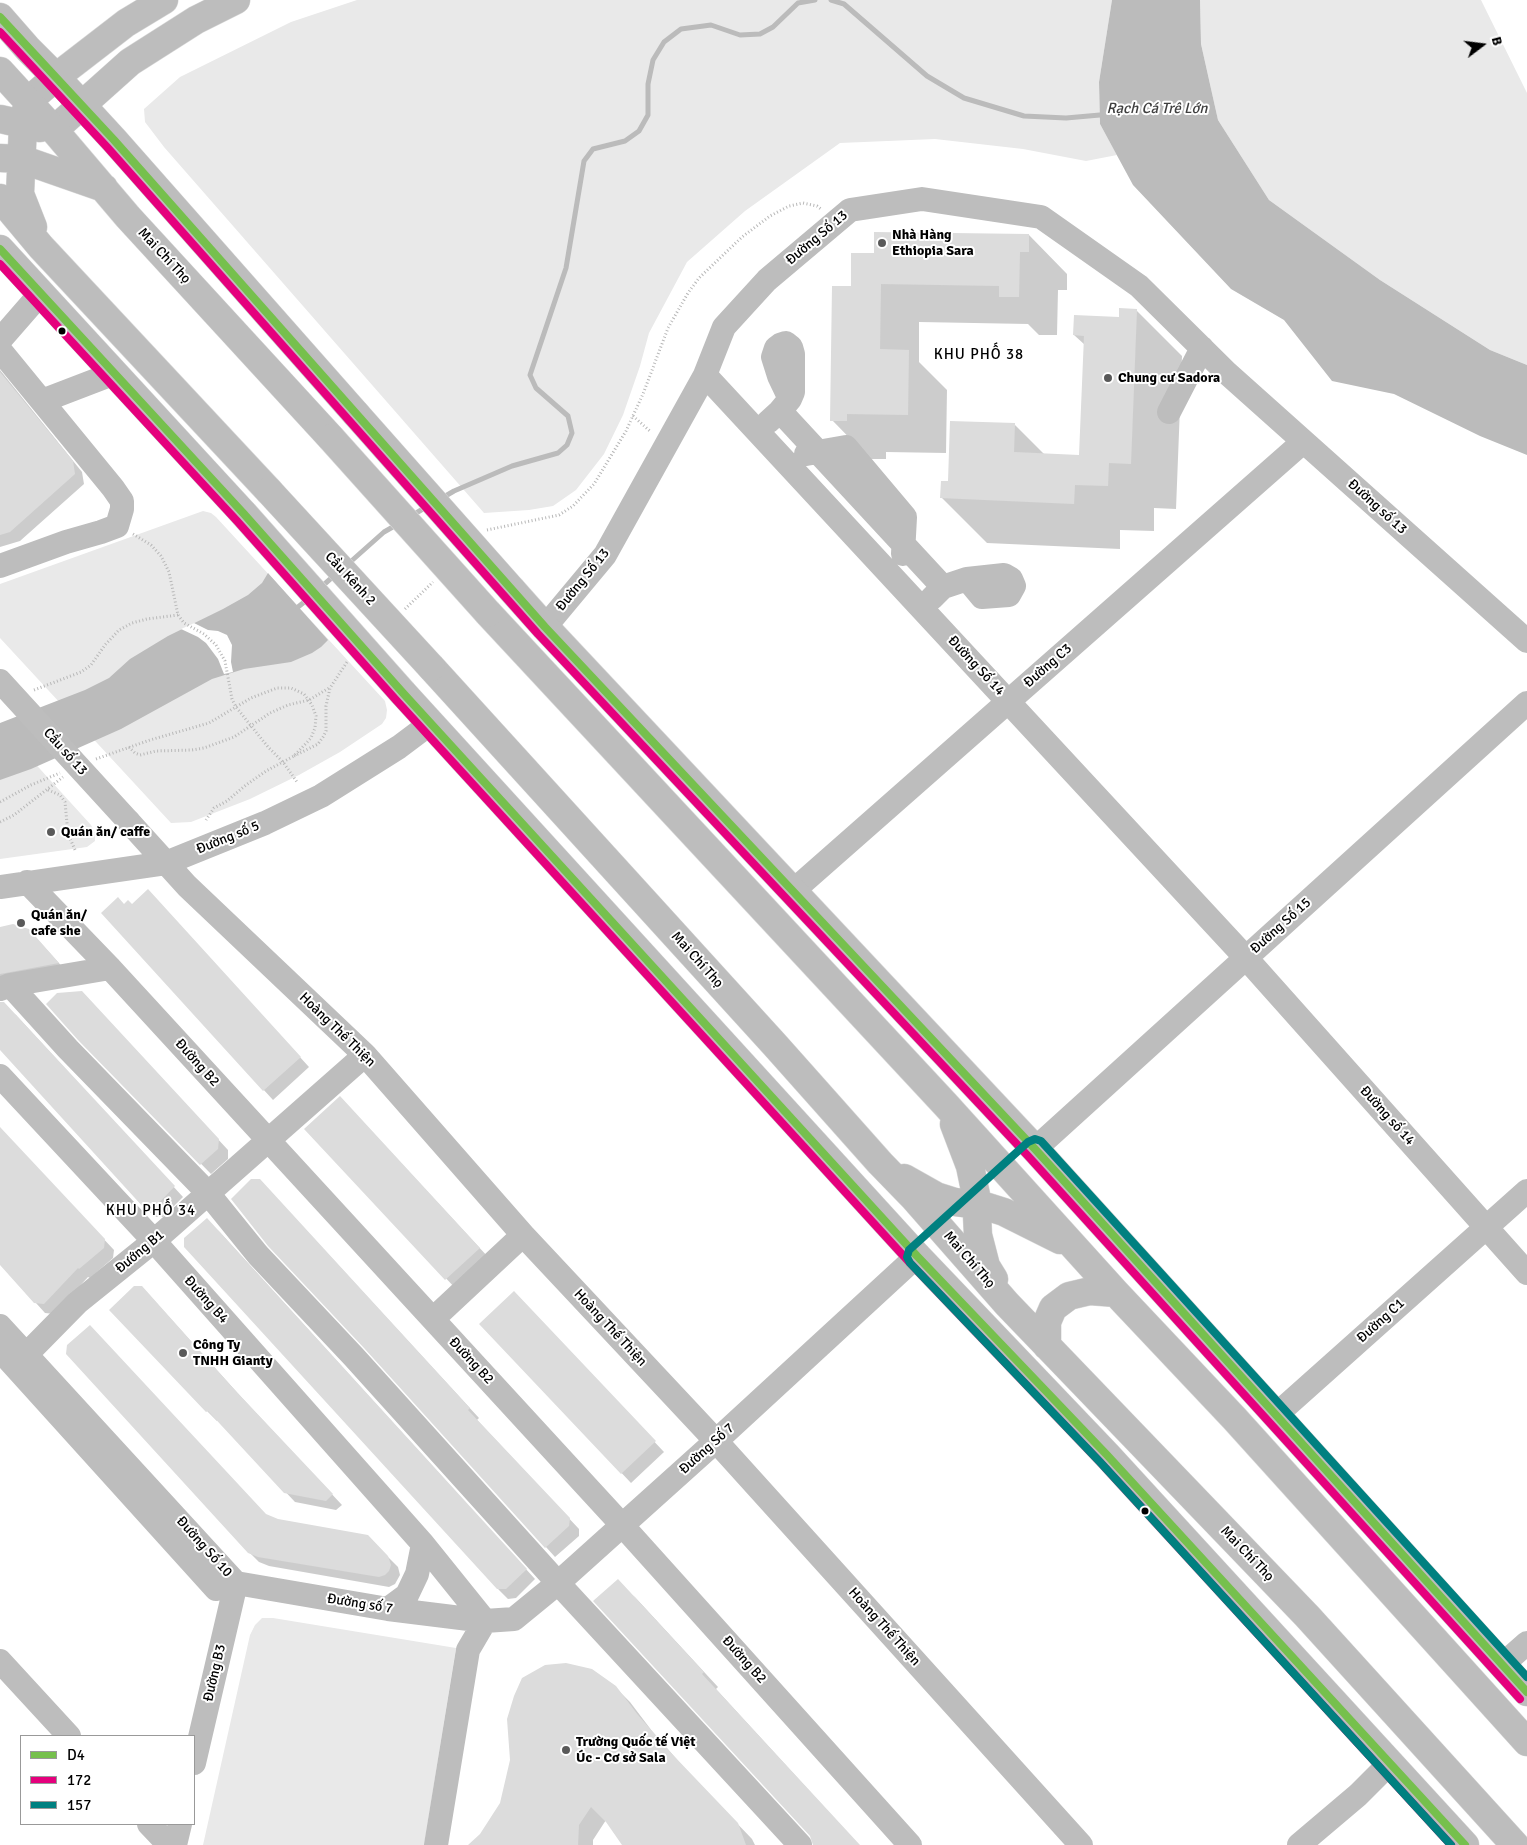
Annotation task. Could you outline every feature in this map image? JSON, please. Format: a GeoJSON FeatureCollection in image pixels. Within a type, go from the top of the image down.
{"type":"FeatureCollection","features":[{"type":"Feature","properties":{"kind":"main road"},"geometry":{"type":"LineString","coordinates":[[41,247],[20,194],[11,158],[11,118],[56,77],[126,23],[164,0]]}},
{"type":"Feature","properties":{"kind":"main road"},"geometry":{"type":"LineString","coordinates":[[0,177],[11,158],[54,130],[130,62],[196,20],[236,0]]}},
{"type":"Feature","properties":{"kind":"main road"},"geometry":{"type":"LineString","coordinates":[[0,17],[82,105],[545,627],[1035,1149],[1527,1692]]}},
{"type":"Feature","properties":{"kind":"main road","name":"Mai Chí Thọ"},"geometry":{"type":"LineString","coordinates":[[0,71],[11,118],[54,130],[104,188],[488,613],[945,1104]]}},
{"type":"Feature","properties":{"kind":"main road"},"geometry":{"type":"LineString","coordinates":[[11,158],[104,188]]}},
{"type":"Feature","properties":{"kind":"main road"},"geometry":{"type":"LineString","coordinates":[[0,198],[41,247]]}},
{"type":"Feature","properties":{"kind":"main road","name":"Cầu Kênh 2"},"geometry":{"type":"LineString","coordinates":[[41,247],[431,667]]}},
{"type":"Feature","properties":{"kind":"main road"},"geometry":{"type":"LineString","coordinates":[[0,249],[244,514],[403,693],[917,1256],[1107,1455],[1465,1845]]}},
{"type":"Feature","properties":{"kind":"main road","name":"Mai Chí Thọ"},"geometry":{"type":"LineString","coordinates":[[431,667],[880,1163],[945,1232],[1007,1304],[1307,1616],[1515,1845]]}},
{"type":"Feature","properties":{"kind":"main road"},"geometry":{"type":"LineString","coordinates":[[945,1104],[1116,1293],[1234,1418],[1527,1742]]}},
{"type":"Feature","properties":{"kind":"main road"},"geometry":{"type":"LineString","coordinates":[[945,1104],[970,1166],[976,1195],[976,1226],[986,1266],[1007,1304]]}},
{"type":"Feature","properties":{"kind":"main road"},"geometry":{"type":"LineString","coordinates":[[917,1256],[1035,1149]]}},
{"type":"Feature","properties":{"kind":"main road"},"geometry":{"type":"LineString","coordinates":[[880,1163],[936,1196],[1004,1212],[1078,1250]]}},
{"type":"Feature","properties":{"kind":"main road"},"geometry":{"type":"LineString","coordinates":[[1047,1346],[1047,1322],[1053,1308],[1069,1296],[1090,1292],[1116,1293]]}},
{"type":"Feature","properties":{"kind":"street","name":"Đường Số 13"},"geometry":{"type":"LineString","coordinates":[[545,627],[605,555],[705,375],[724,327],[767,280],[850,210],[922,199],[1041,217],[1139,286],[1227,373]]}},
{"type":"Feature","properties":{"kind":"street"},"geometry":{"type":"LineString","coordinates":[[0,340],[41,293]]}},
{"type":"Feature","properties":{"kind":"street"},"geometry":{"type":"LineString","coordinates":[[1169,412],[1202,348]]}},
{"type":"Feature","properties":{"kind":"street"},"geometry":{"type":"LineString","coordinates":[[0,350],[122,501],[122,509],[117,526],[0,566]]}},
{"type":"Feature","properties":{"kind":"street"},"geometry":{"type":"LineString","coordinates":[[42,401],[115,373]]}},
{"type":"Feature","properties":{"kind":"street","name":"Đường số 13"},"geometry":{"type":"LineString","coordinates":[[1227,373],[1527,641]]}},
{"type":"Feature","properties":{"kind":"street","name":"Đường Số 14"},"geometry":{"type":"LineString","coordinates":[[705,375],[1246,958]]}},
{"type":"Feature","properties":{"kind":"street"},"geometry":{"type":"LineString","coordinates":[[757,431],[785,405],[818,452]]}},
{"type":"Feature","properties":{"kind":"street","name":"Đường C3"},"geometry":{"type":"LineString","coordinates":[[793,890],[1303,442]]}},
{"type":"Feature","properties":{"kind":"street"},"geometry":{"type":"LineString","coordinates":[[782,458],[846,447],[905,517],[900,586]]}},
{"type":"Feature","properties":{"kind":"street"},"geometry":{"type":"LineString","coordinates":[[903,544],[943,588]]}},
{"type":"Feature","properties":{"kind":"street"},"geometry":{"type":"LineString","coordinates":[[921,608],[943,588],[967,579]]}},
{"type":"Feature","properties":{"kind":"street","name":"Cầu số 13"},"geometry":{"type":"LineString","coordinates":[[0,681],[129,822]]}},
{"type":"Feature","properties":{"kind":"street","name":"Đường Số 15"},"geometry":{"type":"LineString","coordinates":[[1035,1149],[1527,702]]}},
{"type":"Feature","properties":{"kind":"street","name":"Đường số 5"},"geometry":{"type":"LineString","coordinates":[[0,887],[166,863],[265,823],[321,796],[399,747],[431,723]]}},
{"type":"Feature","properties":{"kind":"street","name":"Hoàng Thế Thiện"},"geometry":{"type":"LineString","coordinates":[[129,822],[187,886],[364,1055],[523,1235],[716,1442],[1081,1845]]}},
{"type":"Feature","properties":{"kind":"street","name":"Đường B2"},"geometry":{"type":"LineString","coordinates":[[27,882],[110,968],[622,1525],[910,1845]]}},
{"type":"Feature","properties":{"kind":"street","name":"Đường số 14"},"geometry":{"type":"LineString","coordinates":[[1246,958],[1527,1273]]}},
{"type":"Feature","properties":{"kind":"street"},"geometry":{"type":"LineString","coordinates":[[5,987],[110,968]]}},
{"type":"Feature","properties":{"kind":"street"},"geometry":{"type":"LineString","coordinates":[[5,987],[207,1192],[258,1254],[800,1845]]}},
{"type":"Feature","properties":{"kind":"street","name":"Đướng B1"},"geometry":{"type":"LineString","coordinates":[[14,1357],[154,1241],[207,1192],[364,1055]]}},
{"type":"Feature","properties":{"kind":"street","name":"Đường B4"},"geometry":{"type":"LineString","coordinates":[[0,1076],[154,1241],[423,1544],[485,1621]]}},
{"type":"Feature","properties":{"kind":"street","name":"Đường C1"},"geometry":{"type":"LineString","coordinates":[[1276,1415],[1527,1191]]}},
{"type":"Feature","properties":{"kind":"street"},"geometry":{"type":"LineString","coordinates":[[433,1319],[523,1235]]}},
{"type":"Feature","properties":{"kind":"street","name":"Đường Số 7"},"geometry":{"type":"LineString","coordinates":[[485,1621],[514,1619],[558,1583],[716,1442],[917,1256]]}},
{"type":"Feature","properties":{"kind":"street","name":"Đường Số 10"},"geometry":{"type":"LineString","coordinates":[[0,1326],[14,1357],[236,1583]]}},
{"type":"Feature","properties":{"kind":"street"},"geometry":{"type":"LineString","coordinates":[[388,1609],[407,1594],[417,1574],[423,1544]]}},
{"type":"Feature","properties":{"kind":"street","name":"Đường số 7"},"geometry":{"type":"LineString","coordinates":[[236,1583],[388,1609],[485,1621]]}},
{"type":"Feature","properties":{"kind":"street","name":"Đường B3"},"geometry":{"type":"LineString","coordinates":[[195,1759],[236,1583]]}},
{"type":"Feature","properties":{"kind":"street"},"geometry":{"type":"LineString","coordinates":[[436,1845],[468,1650],[485,1621]]}},
{"type":"Feature","properties":{"kind":"street"},"geometry":{"type":"LineString","coordinates":[[1502,1665],[1527,1643]]}},
{"type":"Feature","properties":{"kind":"street"},"geometry":{"type":"LineString","coordinates":[[0,1661],[68,1735]]}},
{"type":"Feature","properties":{"kind":"street"},"geometry":{"type":"LineString","coordinates":[[1299,1845],[1358,1795],[1390,1763]]}},
{"type":"Feature","properties":{"kind":"street"},"geometry":{"type":"LineString","coordinates":[[150,1825],[169,1845]]}},
{"type":"Feature","properties":{"kind":"street"},"geometry":{"type":"LineString","coordinates":[[175,1845],[180,1825]]}},
{"type":"Feature","properties":{"kind":"path"},"geometry":{"type":"LineString","coordinates":[[484,531],[559,515],[573,506],[594,484],[604,469],[633,416],[659,348],[677,310],[707,269],[763,220],[781,210],[796,204],[810,203],[824,211]]}},
{"type":"Feature","properties":{"kind":"path"},"geometry":{"type":"LineString","coordinates":[[633,416],[651,432]]}},
{"type":"Feature","properties":{"kind":"path"},"geometry":{"type":"LineString","coordinates":[[117,526],[141,537],[161,556],[169,572],[178,615],[188,626],[204,634],[216,645],[225,661],[230,691],[236,707],[268,747],[283,762],[297,782]]}},
{"type":"Feature","properties":{"kind":"path"},"geometry":{"type":"LineString","coordinates":[[404,610],[436,579]]}},
{"type":"Feature","properties":{"kind":"path"},"geometry":{"type":"LineString","coordinates":[[26,692],[86,669],[119,630],[132,623],[178,615]]}},
{"type":"Feature","properties":{"kind":"path"},"geometry":{"type":"LineString","coordinates":[[206,820],[214,808],[227,801],[266,771],[318,744],[326,731],[326,706],[330,688],[339,672],[354,656]]}},
{"type":"Feature","properties":{"kind":"path"},"geometry":{"type":"LineString","coordinates":[[92,761],[129,747],[209,723],[258,695],[285,687],[298,690],[309,700],[316,716],[314,732],[301,750],[294,756]]}},
{"type":"Feature","properties":{"kind":"path"},"geometry":{"type":"LineString","coordinates":[[129,747],[134,753],[140,755],[192,750],[224,741],[270,713],[288,705],[309,700],[330,688]]}},
{"type":"Feature","properties":{"kind":"path"},"geometry":{"type":"LineString","coordinates":[[0,802],[31,786],[66,772],[48,790],[14,815],[0,822]]}},
{"type":"Feature","properties":{"kind":"path"},"geometry":{"type":"LineString","coordinates":[[48,790],[60,795],[65,802],[68,834],[76,852]]}},
{"type":"Feature","properties":{"kind":"shaded area"},"geometry":{"type":"Polygon","coordinates":[[[357,0],[1112,0],[1099,82],[1100,124],[1117,155],[1086,161],[1023,149],[935,139],[840,143],[745,211],[687,262],[649,333],[623,415],[604,454],[576,490],[553,506],[529,510],[484,513],[164,147],[145,122],[144,109],[180,77],[291,22],[357,0]]]}},
{"type":"Feature","properties":{"kind":"shaded area"},"geometry":{"type":"Polygon","coordinates":[[[1200,0],[1481,0],[1527,93],[1527,365],[1490,350],[1380,280],[1269,200],[1218,120],[1201,44],[1200,0]]]}},
{"type":"Feature","properties":{"kind":"shaded area"},"geometry":{"type":"Polygon","coordinates":[[[203,511],[211,513],[216,517],[385,701],[387,710],[386,718],[382,724],[340,752],[299,775],[250,799],[191,822],[171,823],[0,638],[0,584],[203,511]]]}},
{"type":"Feature","properties":{"kind":"shaded area"},"geometry":{"type":"Polygon","coordinates":[[[0,725],[91,825],[95,833],[95,841],[87,847],[0,859],[0,725]]]}},
{"type":"Feature","properties":{"kind":"shaded area"},"geometry":{"type":"Polygon","coordinates":[[[262,1618],[273,1618],[456,1648],[424,1845],[203,1845],[250,1635],[255,1625],[262,1618]]]}},
{"type":"Feature","properties":{"kind":"water","name":"Rạch Cá Trê Lớn"},"geometry":{"type":"Polygon","coordinates":[[[1112,0],[1200,0],[1201,44],[1218,120],[1269,200],[1380,280],[1490,350],[1527,365],[1527,455],[1480,436],[1394,394],[1332,381],[1284,320],[1231,289],[1133,185],[1100,124],[1099,82],[1112,0]]]}},
{"type":"Feature","properties":{"kind":"water"},"geometry":{"type":"Polygon","coordinates":[[[268,573],[328,640],[321,647],[291,662],[244,669],[212,679],[121,729],[31,769],[0,780],[0,723],[85,690],[109,678],[130,659],[168,636],[248,595],[262,583],[268,573]]]}},
{"type":"Feature","properties":{"kind":"pier"},"geometry":{"type":"Polygon","coordinates":[[[194,623],[208,630],[218,631],[227,635],[232,645],[231,662],[233,672],[224,674],[218,659],[206,643],[181,629],[194,623]]]}},
{"type":"Feature","properties":{"kind":"building"},"geometry":{"type":"Polygon","coordinates":[[[874,232],[1029,234],[1029,252],[1020,252],[1019,297],[999,297],[999,286],[881,284],[880,349],[909,350],[908,415],[847,414],[847,421],[830,421],[832,286],[851,286],[851,253],[874,253],[874,232]]]}},
{"type":"Feature","properties":{"kind":"building","name":"Chung cư Sadora"},"geometry":{"type":"Polygon","coordinates":[[[1119,308],[1137,309],[1131,464],[1109,463],[1108,486],[1075,485],[1074,504],[940,498],[941,481],[948,481],[950,421],[1015,423],[1014,452],[1079,455],[1084,336],[1073,335],[1074,315],[1119,317],[1119,308]]]}},
{"type":"Feature","properties":{"kind":"building"},"geometry":{"type":"Polygon","coordinates":[[[0,372],[73,461],[75,474],[10,532],[0,535],[0,372]]]}},
{"type":"Feature","properties":{"kind":"building"},"geometry":{"type":"Polygon","coordinates":[[[148,889],[301,1057],[263,1091],[101,913],[118,897],[124,904],[128,900],[132,904],[148,889]]]}},
{"type":"Feature","properties":{"kind":"building"},"geometry":{"type":"Polygon","coordinates":[[[13,924],[29,929],[59,963],[0,974],[0,927],[13,924]]]}},
{"type":"Feature","properties":{"kind":"building"},"geometry":{"type":"Polygon","coordinates":[[[82,991],[219,1139],[218,1149],[200,1165],[78,1040],[46,1004],[57,993],[82,991]]]}},
{"type":"Feature","properties":{"kind":"building"},"geometry":{"type":"Polygon","coordinates":[[[0,1002],[4,1002],[175,1186],[154,1208],[144,1208],[0,1050],[0,1002]]]}},
{"type":"Feature","properties":{"kind":"building"},"geometry":{"type":"Polygon","coordinates":[[[340,1096],[480,1248],[445,1280],[304,1129],[340,1096]]]}},
{"type":"Feature","properties":{"kind":"building"},"geometry":{"type":"Polygon","coordinates":[[[0,1127],[105,1239],[104,1248],[78,1268],[44,1304],[34,1303],[0,1265],[0,1127]]]}},
{"type":"Feature","properties":{"kind":"building"},"geometry":{"type":"Polygon","coordinates":[[[251,1179],[260,1179],[470,1408],[468,1410],[570,1518],[569,1526],[545,1548],[364,1348],[268,1246],[231,1199],[251,1179]]]}},
{"type":"Feature","properties":{"kind":"building"},"geometry":{"type":"Polygon","coordinates":[[[207,1218],[527,1569],[506,1589],[497,1589],[184,1247],[184,1238],[207,1218]]]}},
{"type":"Feature","properties":{"kind":"building"},"geometry":{"type":"Polygon","coordinates":[[[134,1286],[142,1286],[233,1388],[333,1494],[326,1501],[284,1493],[208,1411],[206,1412],[109,1310],[134,1286]]]}},
{"type":"Feature","properties":{"kind":"building"},"geometry":{"type":"Polygon","coordinates":[[[514,1291],[656,1441],[621,1474],[479,1324],[514,1291]]]}},
{"type":"Feature","properties":{"kind":"building"},"geometry":{"type":"Polygon","coordinates":[[[90,1325],[266,1514],[278,1519],[368,1535],[388,1556],[391,1565],[389,1571],[379,1577],[258,1557],[248,1553],[66,1354],[67,1345],[90,1325]]]}},
{"type":"Feature","properties":{"kind":"building"},"geometry":{"type":"Polygon","coordinates":[[[618,1579],[704,1672],[702,1674],[860,1845],[813,1845],[810,1836],[593,1601],[618,1579]]]}},
{"type":"Feature","properties":{"kind":"building"},"geometry":{"type":"Polygon","coordinates":[[[566,1663],[592,1669],[616,1686],[638,1715],[673,1755],[738,1823],[746,1845],[622,1845],[606,1822],[591,1807],[579,1825],[578,1845],[468,1845],[480,1834],[500,1803],[510,1760],[507,1719],[522,1678],[545,1665],[566,1663]]]}},
{"type":"Feature","properties":{"kind":"waterway"},"geometry":{"type":"LineString","coordinates":[[442,498],[512,466],[558,453],[567,445],[572,433],[568,416],[536,388],[530,375],[566,268],[584,161],[593,149],[625,141],[639,131],[648,115],[648,84],[653,60],[664,42],[681,29],[711,25],[740,35],[760,34],[773,27],[798,3],[815,0]]}},
{"type":"Feature","properties":{"kind":"waterway"},"geometry":{"type":"LineString","coordinates":[[831,0],[844,4],[927,76],[964,98],[1024,116],[1066,118],[1100,115]]}},
{"type":"Feature","properties":{"kind":"waterway"},"geometry":{"type":"LineString","coordinates":[[411,516],[428,506]]}},
{"type":"Feature","properties":{"kind":"waterway"},"geometry":{"type":"LineString","coordinates":[[348,564],[384,532],[398,524]]}},
{"type":"Feature","properties":{"kind":"waterway"},"geometry":{"type":"LineString","coordinates":[[320,588],[336,574]]}},
{"type":"Feature","properties":{"kind":"waterway"},"geometry":{"type":"LineString","coordinates":[[298,607],[308,599]]}},
{"type":"Feature","properties":{"kind":"transit line","name":"D4"},"geometry":{"type":"LineString","coordinates":[[0,17],[114,140],[545,627],[1035,1149],[1527,1692]]}},
{"type":"Feature","properties":{"kind":"transit line","name":"172"},"geometry":{"type":"LineString","coordinates":[[0,32],[107,147],[538,634],[1028,1156],[1520,1699]]}},
{"type":"Feature","properties":{"kind":"transit line","name":"D4"},"geometry":{"type":"LineString","coordinates":[[0,249],[244,514],[403,693],[917,1256],[1107,1455],[1465,1845]]}},
{"type":"Feature","properties":{"kind":"transit line","name":"172"},"geometry":{"type":"LineString","coordinates":[[0,264],[237,521],[396,700],[910,1263],[1100,1462],[1451,1845]]}},
{"type":"Feature","properties":{"kind":"transit line","name":"157"},"geometry":{"type":"LineString","coordinates":[[1451,1845],[1100,1462],[910,1263],[907,1257],[909,1250],[1028,1142],[1035,1139],[1041,1141],[1527,1677]]}},
{"type":"Feature","properties":{"kind":"place","name":"Nhà Hàng Ethiopia Sara"},"geometry":{"type":"Point","coordinates":[882,243]}},
{"type":"Feature","properties":{"kind":"place","name":"Chung cư Sadora"},"geometry":{"type":"Point","coordinates":[1108,378]}},
{"type":"Feature","properties":{"kind":"place","name":"Quán ăn/ caffe"},"geometry":{"type":"Point","coordinates":[51,832]}},
{"type":"Feature","properties":{"kind":"place","name":"Quán ăn/ cafe she"},"geometry":{"type":"Point","coordinates":[21,923]}},
{"type":"Feature","properties":{"kind":"place","name":"Công Ty TNHH Gianty"},"geometry":{"type":"Point","coordinates":[183,1353]}},
{"type":"Feature","properties":{"kind":"place","name":"Trường Quốc tế Việt Úc - Cơ sở Sala"},"geometry":{"type":"Point","coordinates":[566,1750]}},
{"type":"Feature","properties":{"kind":"district","name":"KHU PHỐ 38"},"geometry":{"type":"Point","coordinates":[979,355]}},
{"type":"Feature","properties":{"kind":"district","name":"KHU PHỐ 34"},"geometry":{"type":"Point","coordinates":[151,1211]}}]}
